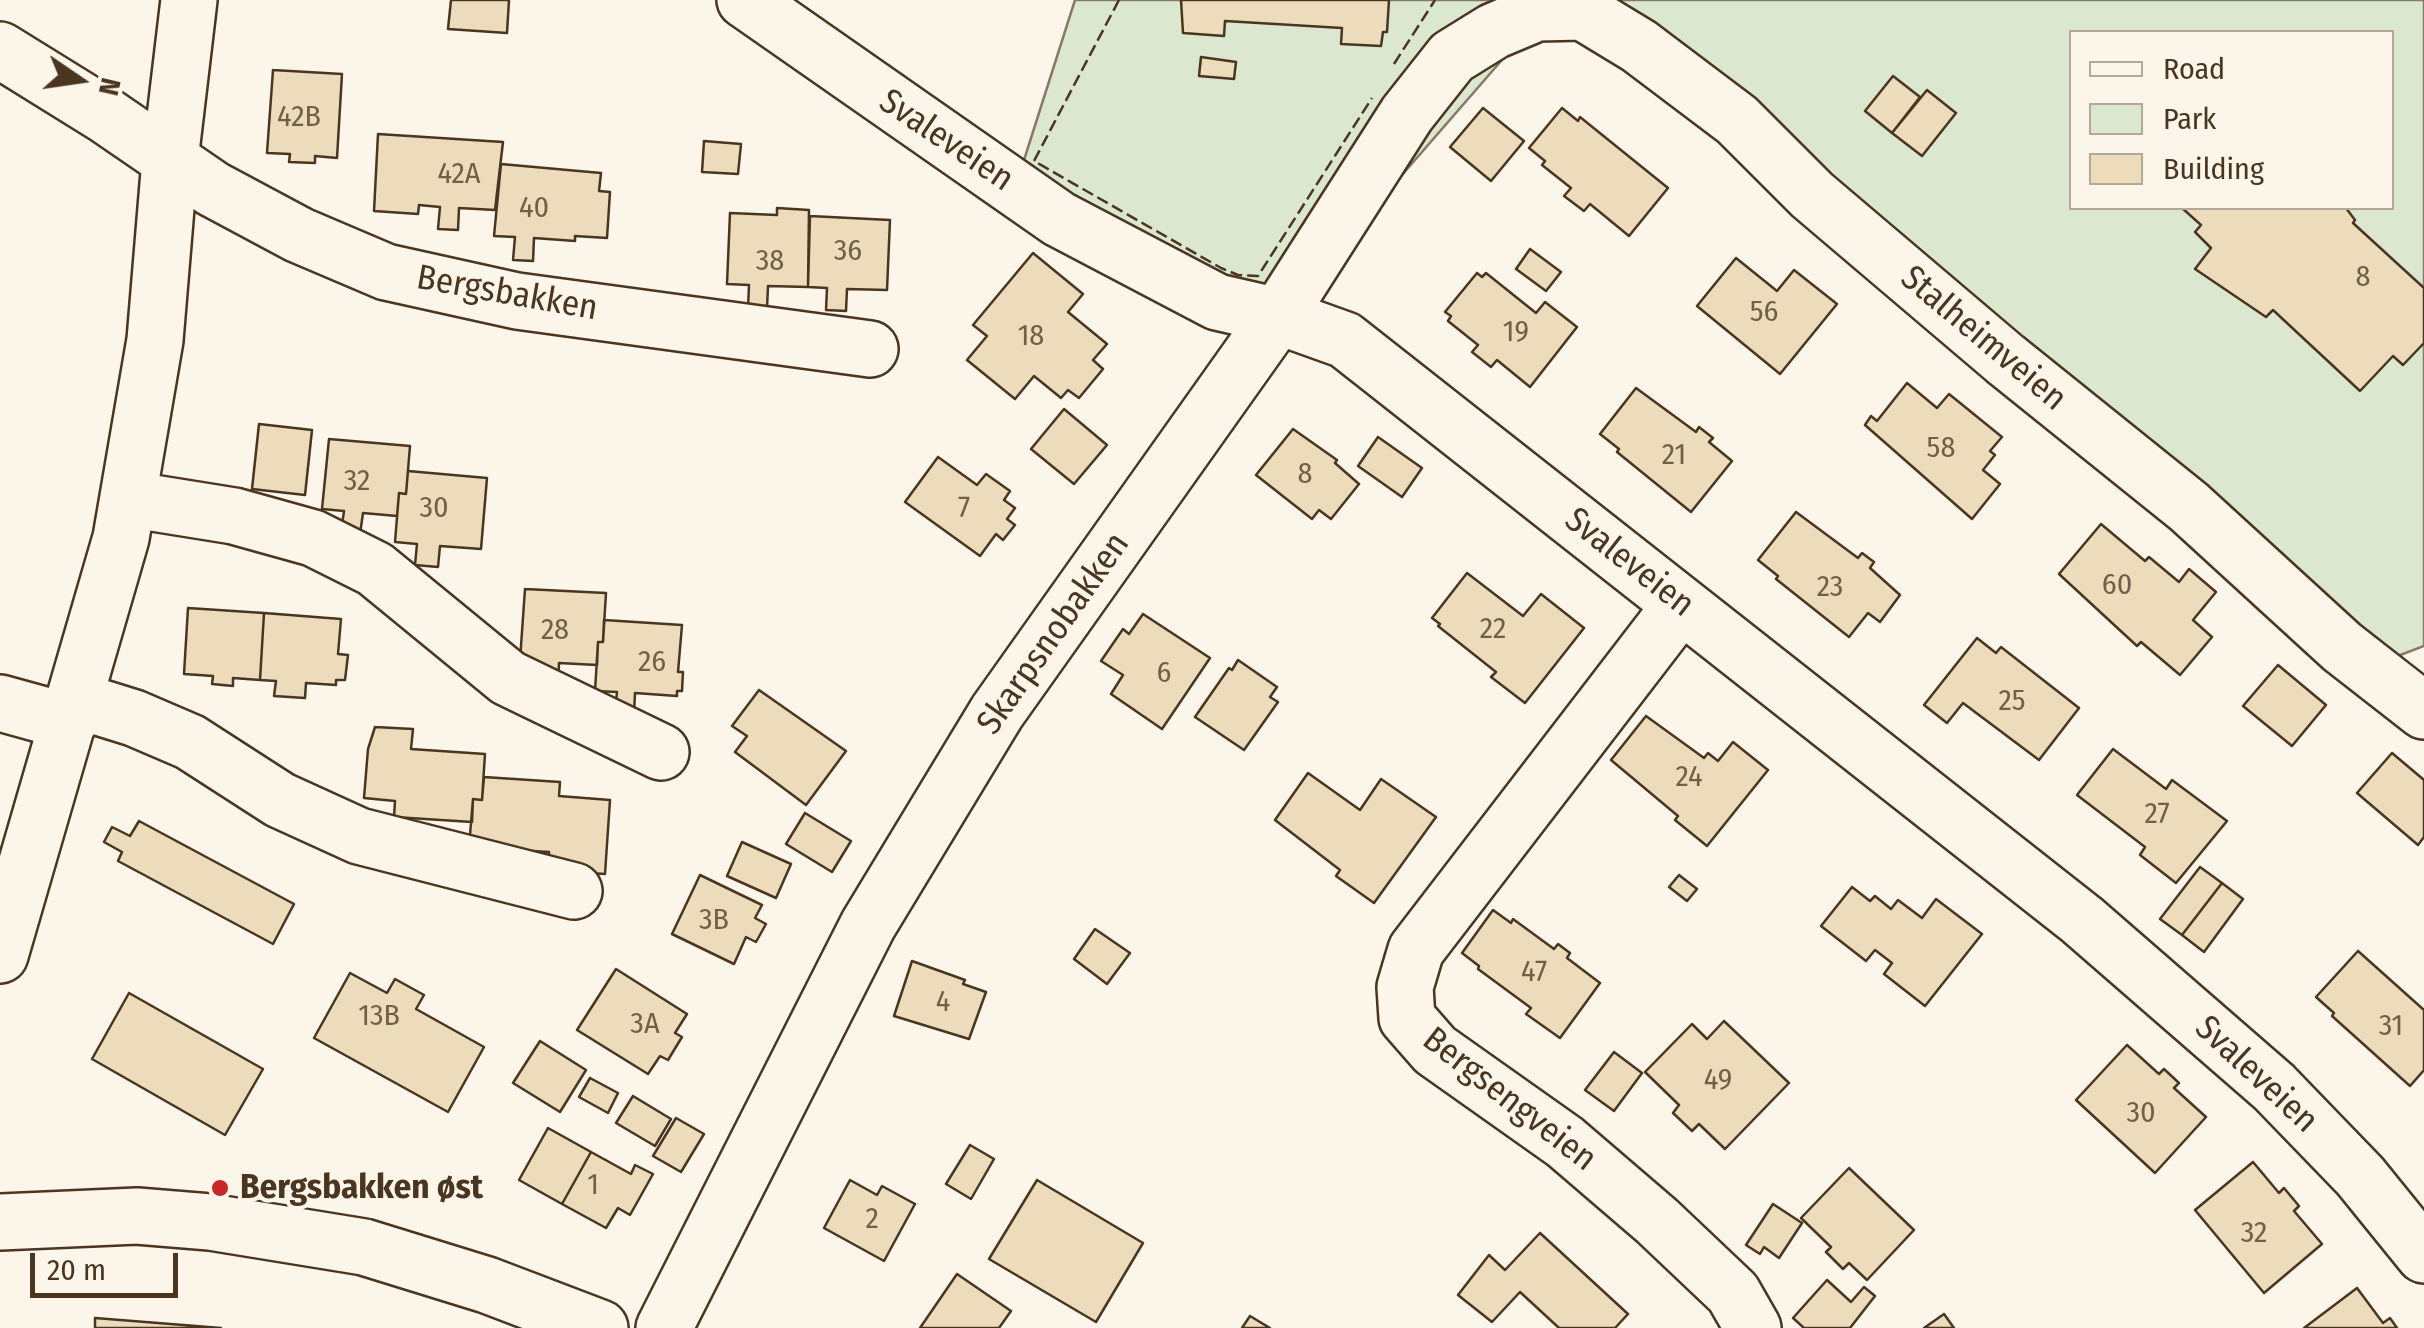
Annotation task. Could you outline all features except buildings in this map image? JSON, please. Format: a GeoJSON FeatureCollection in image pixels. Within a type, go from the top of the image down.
{"type":"FeatureCollection","features":[{"type":"Feature","properties":{"kind":"street"},"geometry":{"type":"LineString","coordinates":[[0,955],[121,538],[155,340],[189,0]]}},
{"type":"Feature","properties":{"kind":"street","name":"Svaleveien"},"geometry":{"type":"LineString","coordinates":[[744,0],[1059,218],[1217,302],[1278,316],[1345,340],[2112,946],[2274,1087],[2360,1176],[2424,1254]]}},
{"type":"Feature","properties":{"kind":"street","name":"Skarpsnobakken"},"geometry":{"type":"LineString","coordinates":[[664,1328],[868,925],[996,712],[1278,316],[1408,114],[1452,58],[1534,6]]}},
{"type":"Feature","properties":{"kind":"street","name":"Stalheimveien"},"geometry":{"type":"LineString","coordinates":[[1534,6],[1584,12],[1640,46],[1736,120],[1812,195],[2189,508],[2342,647],[2424,711]]}},
{"type":"Feature","properties":{"kind":"street"},"geometry":{"type":"LineString","coordinates":[[0,50],[170,160]]}},
{"type":"Feature","properties":{"kind":"street","name":"Bergsbakken"},"geometry":{"type":"LineString","coordinates":[[170,160],[298,235],[386,272],[516,301],[870,349]]}},
{"type":"Feature","properties":{"kind":"street"},"geometry":{"type":"LineString","coordinates":[[128,499],[234,516],[313,538],[375,569],[508,678],[661,752]]}},
{"type":"Feature","properties":{"kind":"street","name":"Bergsengveien"},"geometry":{"type":"LineString","coordinates":[[1681,605],[1416,950],[1404,987],[1408,1018],[1434,1050],[1565,1142],[1657,1220],[1732,1293],[1753,1328]]}},
{"type":"Feature","properties":{"kind":"street"},"geometry":{"type":"LineString","coordinates":[[0,704],[134,718],[190,742],[280,800],[358,836],[574,891]]}},
{"type":"Feature","properties":{"kind":"street"},"geometry":{"type":"LineString","coordinates":[[0,1222],[137,1216],[210,1222],[364,1247],[486,1285],[600,1328]]}},
{"type":"Feature","properties":{"kind":"green space"},"geometry":{"type":"Polygon","coordinates":[[[1075,0],[1554,0],[1257,342],[1017,182],[1075,0]]]}},
{"type":"Feature","properties":{"kind":"green space"},"geometry":{"type":"Polygon","coordinates":[[[1564,0],[2424,0],[2424,646],[2395,657],[1564,0]]]}},
{"type":"Feature","properties":{"kind":"fence"},"geometry":{"type":"LineString","coordinates":[[1119,0],[1034,161],[1238,275],[1258,276],[1372,98]]}},
{"type":"Feature","properties":{"kind":"fence"},"geometry":{"type":"LineString","coordinates":[[1394,64],[1435,0]]}},
{"type":"Feature","properties":{"kind":"place","name":"Bergsbakken øst"},"geometry":{"type":"Point","coordinates":[220,1188]}}]}
